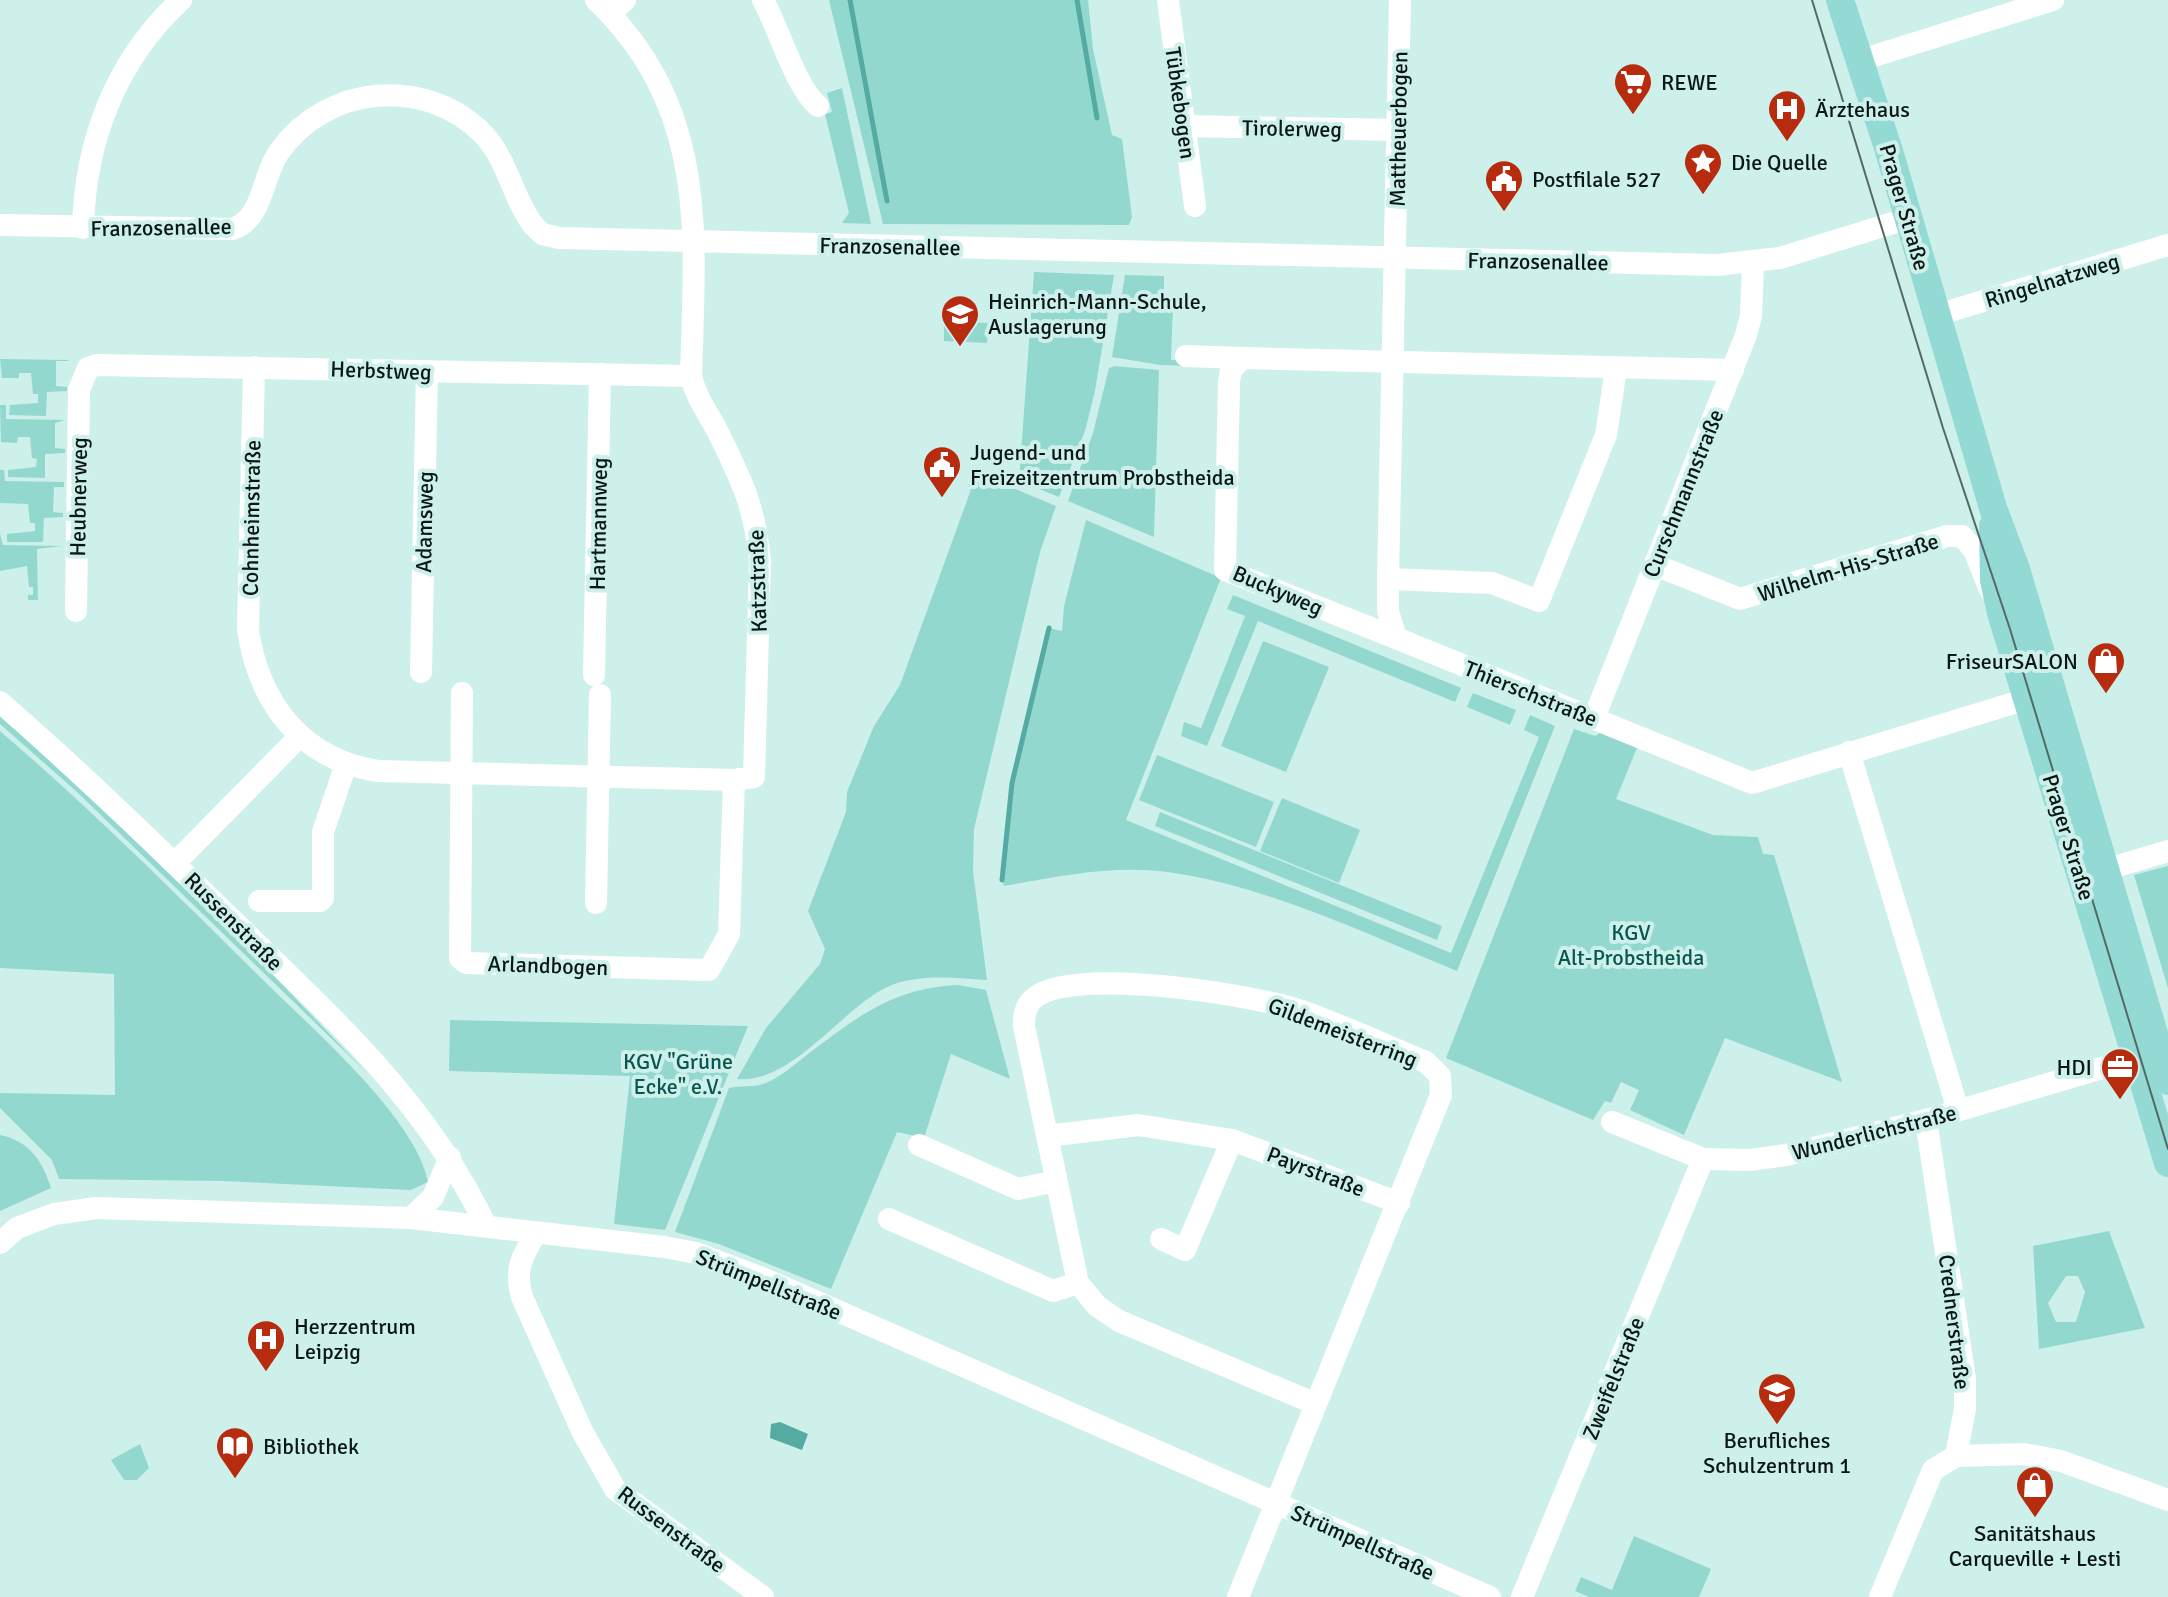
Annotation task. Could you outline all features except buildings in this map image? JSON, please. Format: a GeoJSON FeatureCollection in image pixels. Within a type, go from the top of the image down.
{"type":"FeatureCollection","features":[{"type":"Feature","properties":{"kind":"main road","name":"Prager Straße"},"geometry":{"type":"LineString","coordinates":[[1840,0],[1909,218],[1993,508],[2016,569],[2168,1081]]}},
{"type":"Feature","properties":{"kind":"main road","name":"Prager Straße"},"geometry":{"type":"LineString","coordinates":[[1993,508],[1992,555],[2001,613],[2168,1163]]}},
{"type":"Feature","properties":{"kind":"street"},"geometry":{"type":"LineString","coordinates":[[83,228],[89,162],[103,114],[126,67],[181,0]]}},
{"type":"Feature","properties":{"kind":"street"},"geometry":{"type":"LineString","coordinates":[[763,0],[789,52],[805,95],[818,106]]}},
{"type":"Feature","properties":{"kind":"street","name":"Tübkebogen"},"geometry":{"type":"LineString","coordinates":[[1168,0],[1195,206]]}},
{"type":"Feature","properties":{"kind":"street","name":"Mattheuerbogen"},"geometry":{"type":"LineString","coordinates":[[1394,258],[1400,0]]}},
{"type":"Feature","properties":{"kind":"street"},"geometry":{"type":"LineString","coordinates":[[1861,60],[2053,0]]}},
{"type":"Feature","properties":{"kind":"street","name":"Katzstraße"},"geometry":{"type":"LineString","coordinates":[[610,5],[648,63],[674,116],[688,165],[695,243],[691,376],[696,395],[745,487],[757,527],[760,562],[754,777],[734,780]]}},
{"type":"Feature","properties":{"kind":"street","name":"Franzosenallee"},"geometry":{"type":"LineString","coordinates":[[0,225],[223,230],[242,226],[256,207],[278,152],[300,129],[343,102],[364,96],[391,94],[436,103],[482,134],[508,173],[525,215],[542,234],[559,238],[1753,264],[1909,218]]}},
{"type":"Feature","properties":{"kind":"street","name":"Tirolerweg"},"geometry":{"type":"LineString","coordinates":[[1186,126],[1397,130]]}},
{"type":"Feature","properties":{"kind":"street","name":"Ringelnatzweg"},"geometry":{"type":"LineString","coordinates":[[1937,315],[2168,245]]}},
{"type":"Feature","properties":{"kind":"street"},"geometry":{"type":"LineString","coordinates":[[1394,258],[1388,611],[1396,638]]}},
{"type":"Feature","properties":{"kind":"street","name":"Curschmannstraße"},"geometry":{"type":"LineString","coordinates":[[1594,718],[1733,370],[1751,316],[1753,264]]}},
{"type":"Feature","properties":{"kind":"street"},"geometry":{"type":"LineString","coordinates":[[1186,356],[1733,370]]}},
{"type":"Feature","properties":{"kind":"street","name":"Buckyweg"},"geometry":{"type":"LineString","coordinates":[[1242,358],[1231,370],[1229,382],[1225,570],[1396,638]]}},
{"type":"Feature","properties":{"kind":"street","name":"Herbstweg"},"geometry":{"type":"LineString","coordinates":[[81,383],[88,368],[97,365],[691,376]]}},
{"type":"Feature","properties":{"kind":"street","name":"Cohnheimstraße"},"geometry":{"type":"LineString","coordinates":[[254,367],[248,630],[257,669],[270,700],[299,737]]}},
{"type":"Feature","properties":{"kind":"street"},"geometry":{"type":"LineString","coordinates":[[1388,579],[1492,583],[1539,601],[1606,435],[1616,369]]}},
{"type":"Feature","properties":{"kind":"street","name":"Adamsweg"},"geometry":{"type":"LineString","coordinates":[[421,672],[427,372]]}},
{"type":"Feature","properties":{"kind":"street","name":"Hartmannweg"},"geometry":{"type":"LineString","coordinates":[[598,776],[600,374]]}},
{"type":"Feature","properties":{"kind":"street","name":"Heubnerweg"},"geometry":{"type":"LineString","coordinates":[[76,611],[81,383]]}},
{"type":"Feature","properties":{"kind":"street","name":"Wilhelm-His-Straße"},"geometry":{"type":"LineString","coordinates":[[1655,565],[1740,599],[1947,536],[1962,536],[1974,550],[2001,613]]}},
{"type":"Feature","properties":{"kind":"street","name":"Thierschstraße"},"geometry":{"type":"LineString","coordinates":[[1396,638],[1752,783],[2027,699]]}},
{"type":"Feature","properties":{"kind":"street","name":"Arlandbogen"},"geometry":{"type":"LineString","coordinates":[[462,693],[458,907],[460,958],[466,963],[709,970],[729,934],[734,780]]}},
{"type":"Feature","properties":{"kind":"street","name":"Russenstraße"},"geometry":{"type":"LineString","coordinates":[[0,702],[175,863],[354,1039],[401,1090],[450,1157],[486,1226]]}},
{"type":"Feature","properties":{"kind":"street"},"geometry":{"type":"LineString","coordinates":[[175,863],[299,737],[346,764],[378,771],[734,780]]}},
{"type":"Feature","properties":{"kind":"street"},"geometry":{"type":"LineString","coordinates":[[1849,752],[1958,1110]]}},
{"type":"Feature","properties":{"kind":"street"},"geometry":{"type":"LineString","coordinates":[[259,901],[320,901],[323,898],[323,832],[346,764]]}},
{"type":"Feature","properties":{"kind":"street"},"geometry":{"type":"LineString","coordinates":[[596,903],[598,776]]}},
{"type":"Feature","properties":{"kind":"street"},"geometry":{"type":"LineString","coordinates":[[2104,870],[2168,851]]}},
{"type":"Feature","properties":{"kind":"street","name":"Gildemeisterring"},"geometry":{"type":"LineString","coordinates":[[1078,1283],[1024,1026],[1024,1016],[1032,999],[1060,989],[1109,984],[1187,987],[1244,996],[1301,1011],[1426,1062],[1440,1076],[1441,1095],[1238,1597]]}},
{"type":"Feature","properties":{"kind":"street","name":"Wunderlichstraße"},"geometry":{"type":"LineString","coordinates":[[1612,1122],[1703,1159],[1750,1160],[1786,1155],[1926,1120],[2136,1058]]}},
{"type":"Feature","properties":{"kind":"street","name":"Crednerstraße"},"geometry":{"type":"LineString","coordinates":[[1926,1120],[1965,1379],[1965,1409],[1956,1456]]}},
{"type":"Feature","properties":{"kind":"street","name":"Payrstraße"},"geometry":{"type":"LineString","coordinates":[[1047,1136],[1138,1125],[1232,1140],[1399,1203]]}},
{"type":"Feature","properties":{"kind":"street"},"geometry":{"type":"LineString","coordinates":[[1161,1239],[1185,1250],[1232,1140]]}},
{"type":"Feature","properties":{"kind":"street"},"geometry":{"type":"LineString","coordinates":[[919,1145],[1018,1189],[1056,1181]]}},
{"type":"Feature","properties":{"kind":"street"},"geometry":{"type":"LineString","coordinates":[[411,1218],[433,1197],[450,1157]]}},
{"type":"Feature","properties":{"kind":"street","name":"Zweifelstraße"},"geometry":{"type":"LineString","coordinates":[[1522,1597],[1703,1159]]}},
{"type":"Feature","properties":{"kind":"street","name":"Strümpellstraße"},"geometry":{"type":"LineString","coordinates":[[0,1243],[17,1228],[54,1214],[96,1208],[411,1218],[615,1239],[696,1253],[780,1285],[1490,1597]]}},
{"type":"Feature","properties":{"kind":"street"},"geometry":{"type":"LineString","coordinates":[[889,1219],[1053,1291],[1078,1283],[1097,1306],[1119,1321],[1316,1404]]}},
{"type":"Feature","properties":{"kind":"street","name":"Russenstraße"},"geometry":{"type":"LineString","coordinates":[[536,1233],[519,1259],[518,1286],[582,1431],[615,1489],[763,1597]]}},
{"type":"Feature","properties":{"kind":"street"},"geometry":{"type":"LineString","coordinates":[[1880,1597],[1933,1470],[1956,1456],[2024,1454],[2061,1461],[2168,1500]]}},
{"type":"Feature","properties":{"kind":"green space"},"geometry":{"type":"Polygon","coordinates":[[[829,0],[1088,0],[1093,49],[1112,135],[1122,139],[1132,217],[1129,225],[883,224],[829,0]]]}},
{"type":"Feature","properties":{"kind":"green space"},"geometry":{"type":"Polygon","coordinates":[[[842,88],[871,224],[842,223],[849,213],[825,114],[832,112],[827,93],[842,88]]]}},
{"type":"Feature","properties":{"kind":"green space"},"geometry":{"type":"Polygon","coordinates":[[[1034,272],[1114,275],[1095,391],[1085,431],[1059,497],[1019,481],[1034,272]]]}},
{"type":"Feature","properties":{"kind":"green space"},"geometry":{"type":"Polygon","coordinates":[[[1125,275],[1164,276],[1164,305],[1173,307],[1171,360],[1229,363],[1225,367],[1160,365],[1112,357],[1125,275]]]}},
{"type":"Feature","properties":{"kind":"green space"},"geometry":{"type":"Polygon","coordinates":[[[944,321],[988,323],[987,343],[944,341],[944,321]]]}},
{"type":"Feature","properties":{"kind":"green space"},"geometry":{"type":"Polygon","coordinates":[[[0,359],[68,360],[56,361],[56,386],[67,387],[67,391],[47,392],[46,416],[9,415],[10,405],[38,403],[38,394],[33,394],[31,373],[19,373],[19,378],[2,378],[0,359]]]}},
{"type":"Feature","properties":{"kind":"green space"},"geometry":{"type":"Polygon","coordinates":[[[1109,368],[1159,370],[1154,537],[1068,501],[1093,433],[1109,368]]]}},
{"type":"Feature","properties":{"kind":"green space"},"geometry":{"type":"Polygon","coordinates":[[[0,405],[6,405],[6,419],[65,420],[55,423],[55,448],[65,449],[65,453],[45,454],[45,478],[8,477],[8,470],[36,467],[37,459],[32,458],[30,437],[18,437],[17,443],[1,442],[0,405]]]}},
{"type":"Feature","properties":{"kind":"green space"},"geometry":{"type":"Polygon","coordinates":[[[0,470],[4,470],[5,481],[64,482],[64,487],[54,487],[53,512],[63,513],[63,517],[44,518],[43,542],[7,542],[7,534],[35,531],[35,523],[30,523],[28,504],[0,503],[0,470]]]}},
{"type":"Feature","properties":{"kind":"green space"},"geometry":{"type":"Polygon","coordinates":[[[977,473],[1056,506],[1040,552],[974,829],[973,871],[987,980],[935,978],[897,983],[868,999],[795,1059],[757,1078],[737,1079],[766,1028],[820,964],[825,949],[808,911],[846,812],[847,792],[874,726],[900,685],[977,473]]]}},
{"type":"Feature","properties":{"kind":"green space"},"geometry":{"type":"Polygon","coordinates":[[[1086,520],[1221,578],[1126,820],[1451,953],[1539,737],[1524,730],[1530,715],[1555,726],[1457,971],[1283,901],[1247,889],[1174,873],[1110,871],[1004,886],[1002,880],[1012,783],[1049,628],[1062,631],[1064,606],[1086,520]]]}},
{"type":"Feature","properties":{"kind":"green space"},"geometry":{"type":"Polygon","coordinates":[[[0,534],[3,545],[62,546],[37,549],[38,600],[28,600],[28,595],[33,595],[33,587],[29,587],[27,566],[0,571],[0,534]]]}},
{"type":"Feature","properties":{"kind":"green space"},"geometry":{"type":"Polygon","coordinates":[[[1233,595],[1461,688],[1455,702],[1258,621],[1207,746],[1181,736],[1184,722],[1201,728],[1245,616],[1227,609],[1233,595]]]}},
{"type":"Feature","properties":{"kind":"green space"},"geometry":{"type":"Polygon","coordinates":[[[1263,641],[1329,667],[1286,772],[1221,746],[1263,641]]]}},
{"type":"Feature","properties":{"kind":"green space"},"geometry":{"type":"Polygon","coordinates":[[[1473,693],[1516,710],[1510,725],[1467,707],[1473,693]]]}},
{"type":"Feature","properties":{"kind":"green space"},"geometry":{"type":"Polygon","coordinates":[[[0,713],[188,886],[366,1072],[77,792],[0,724],[0,713]]]}},
{"type":"Feature","properties":{"kind":"green space","name":"KGV Alt-Probstheida"},"geometry":{"type":"Polygon","coordinates":[[[1574,729],[1595,736],[1600,733],[1637,748],[1616,799],[1713,835],[1758,837],[1763,854],[1774,855],[1842,1082],[1725,1038],[1684,1135],[1630,1110],[1639,1090],[1621,1082],[1611,1103],[1605,1101],[1593,1120],[1446,1058],[1574,729]]]}},
{"type":"Feature","properties":{"kind":"green space"},"geometry":{"type":"Polygon","coordinates":[[[0,731],[132,852],[331,1045],[403,1129],[419,1156],[428,1182],[411,1190],[222,1181],[59,1179],[52,1160],[0,1108],[0,1093],[115,1095],[114,974],[0,968],[0,731]]]}},
{"type":"Feature","properties":{"kind":"green space"},"geometry":{"type":"Polygon","coordinates":[[[1157,755],[1274,802],[1256,847],[1139,800],[1157,755]]]}},
{"type":"Feature","properties":{"kind":"green space"},"geometry":{"type":"Polygon","coordinates":[[[1282,798],[1360,830],[1339,883],[1260,851],[1282,798]]]}},
{"type":"Feature","properties":{"kind":"green space"},"geometry":{"type":"Polygon","coordinates":[[[1160,812],[1442,926],[1437,940],[1155,826],[1160,812]]]}},
{"type":"Feature","properties":{"kind":"green space"},"geometry":{"type":"Polygon","coordinates":[[[2168,866],[2168,988],[2134,875],[2168,866]]]}},
{"type":"Feature","properties":{"kind":"green space"},"geometry":{"type":"Polygon","coordinates":[[[958,985],[986,990],[1010,1079],[951,1054],[924,1138],[897,1132],[831,1289],[719,1244],[675,1232],[729,1088],[772,1080],[863,1015],[897,997],[958,985]]]}},
{"type":"Feature","properties":{"kind":"green space","name":"KGV \"Grüne Ecke\" e.V."},"geometry":{"type":"Polygon","coordinates":[[[450,1020],[748,1026],[665,1230],[614,1224],[630,1076],[449,1071],[450,1020]]]}},
{"type":"Feature","properties":{"kind":"green space"},"geometry":{"type":"Polygon","coordinates":[[[0,1135],[19,1142],[33,1153],[51,1188],[0,1211],[0,1135]]]}},
{"type":"Feature","properties":{"kind":"green space"},"geometry":{"type":"Polygon","coordinates":[[[2109,1231],[2145,1328],[2039,1349],[2033,1246],[2109,1231]],[[2066,1276],[2048,1303],[2056,1322],[2076,1322],[2085,1292],[2078,1276],[2066,1276]]]}},
{"type":"Feature","properties":{"kind":"green space"},"geometry":{"type":"Polygon","coordinates":[[[140,1444],[149,1468],[137,1480],[124,1480],[111,1460],[140,1444]]]}},
{"type":"Feature","properties":{"kind":"green space"},"geometry":{"type":"Polygon","coordinates":[[[1634,1536],[1711,1569],[1699,1597],[1589,1597],[1575,1591],[1581,1577],[1612,1590],[1634,1536]]]}},
{"type":"Feature","properties":{"kind":"shaded area"},"geometry":{"type":"Polygon","coordinates":[[[780,1422],[808,1434],[802,1450],[770,1438],[771,1424],[780,1422]]]}},
{"type":"Feature","properties":{"kind":"waterway"},"geometry":{"type":"LineString","coordinates":[[850,0],[887,201]]}},
{"type":"Feature","properties":{"kind":"waterway"},"geometry":{"type":"LineString","coordinates":[[1077,0],[1097,118]]}},
{"type":"Feature","properties":{"kind":"waterway"},"geometry":{"type":"LineString","coordinates":[[1002,880],[1012,783],[1049,628]]}},
{"type":"Feature","properties":{"kind":"tram line"},"geometry":{"type":"LineString","coordinates":[[1812,0],[1943,428],[2010,629],[2168,1149]]}},
{"type":"Feature","properties":{"kind":"place","name":"REWE"},"geometry":{"type":"Point","coordinates":[1633,116]}},
{"type":"Feature","properties":{"kind":"place","name":"Ärztehaus"},"geometry":{"type":"Point","coordinates":[1787,143]}},
{"type":"Feature","properties":{"kind":"place","name":"Die Quelle"},"geometry":{"type":"Point","coordinates":[1703,196]}},
{"type":"Feature","properties":{"kind":"place","name":"Postfilale 527"},"geometry":{"type":"Point","coordinates":[1504,213]}},
{"type":"Feature","properties":{"kind":"place","name":"Heinrich-Mann-Schule, Auslagerung"},"geometry":{"type":"Point","coordinates":[960,348]}},
{"type":"Feature","properties":{"kind":"place","name":"Jugend- und Freizeitzentrum Probstheida"},"geometry":{"type":"Point","coordinates":[942,499]}},
{"type":"Feature","properties":{"kind":"place","name":"FriseurSALON"},"geometry":{"type":"Point","coordinates":[2106,695]}},
{"type":"Feature","properties":{"kind":"place","name":"HDI"},"geometry":{"type":"Point","coordinates":[2120,1101]}},
{"type":"Feature","properties":{"kind":"place","name":"Herzzentrum Leipzig"},"geometry":{"type":"Point","coordinates":[266,1373]}},
{"type":"Feature","properties":{"kind":"place","name":"Berufliches Schulzentrum 1"},"geometry":{"type":"Point","coordinates":[1777,1426]}},
{"type":"Feature","properties":{"kind":"place","name":"Bibliothek"},"geometry":{"type":"Point","coordinates":[235,1480]}},
{"type":"Feature","properties":{"kind":"place","name":"Sanitätshaus Carqueville + Lesti"},"geometry":{"type":"Point","coordinates":[2035,1519]}}]}
